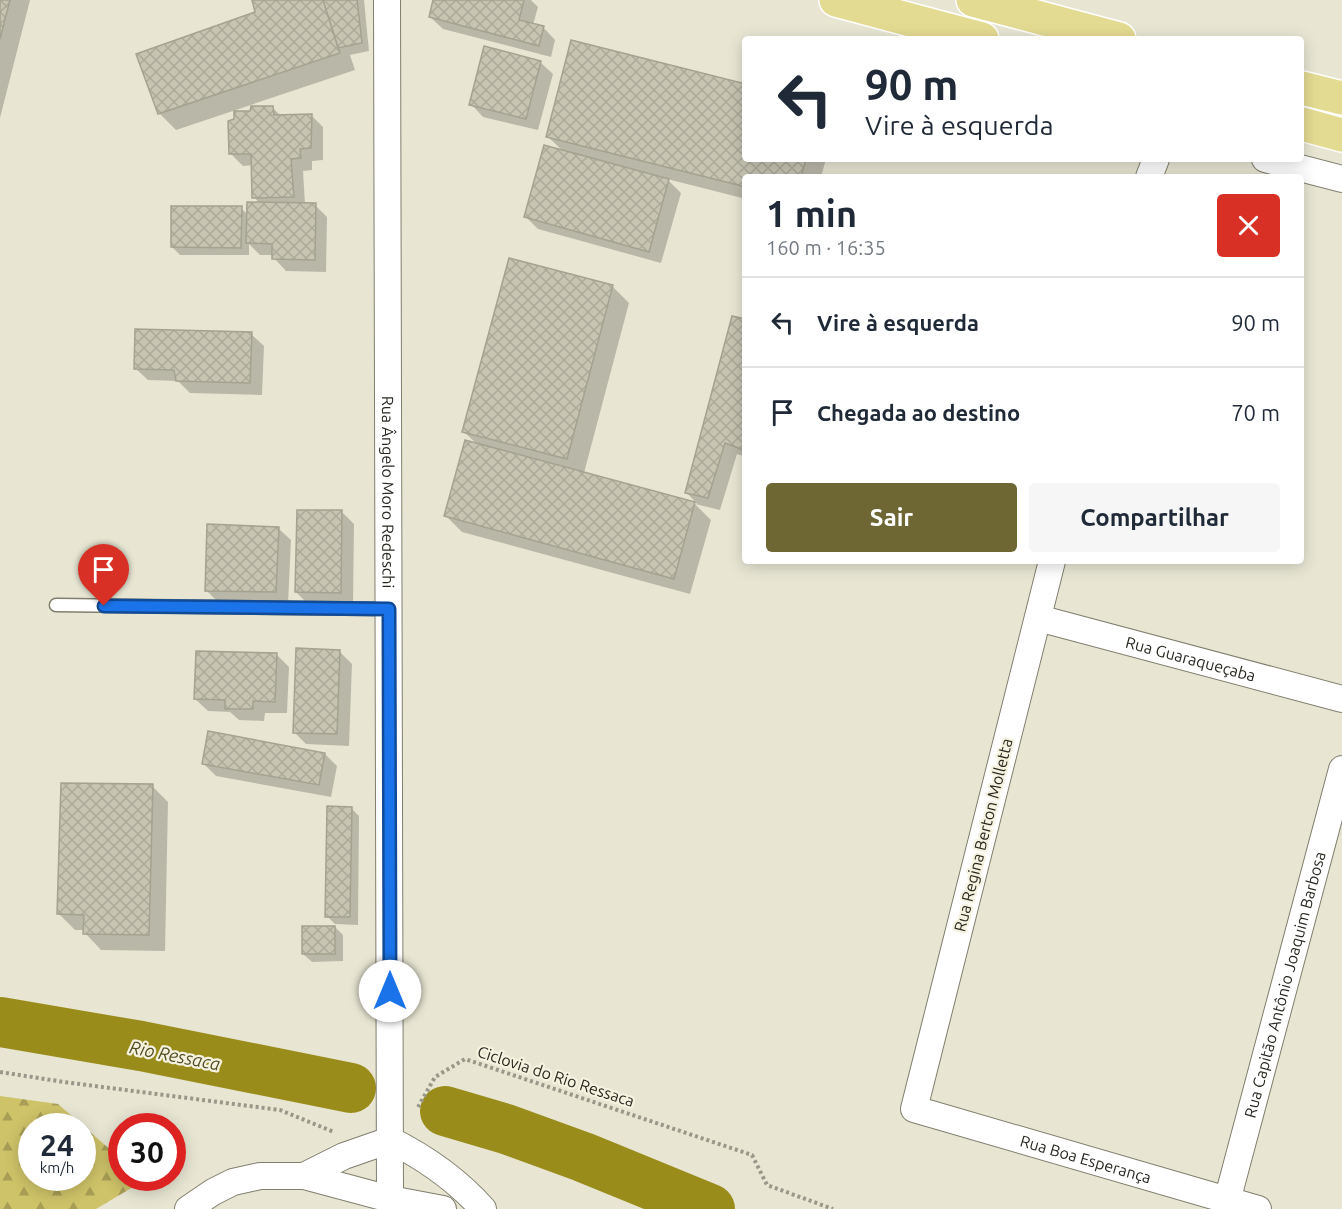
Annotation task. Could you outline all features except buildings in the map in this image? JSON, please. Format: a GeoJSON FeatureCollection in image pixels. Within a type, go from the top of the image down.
{"type":"FeatureCollection","features":[{"type":"Feature","properties":{"kind":"highway"},"geometry":{"type":"LineString","coordinates":[[836,0],[971,36]]}},
{"type":"Feature","properties":{"kind":"highway"},"geometry":{"type":"LineString","coordinates":[[973,0],[1108,36]]}},
{"type":"Feature","properties":{"kind":"highway"},"geometry":{"type":"LineString","coordinates":[[1304,88],[1342,98]]}},
{"type":"Feature","properties":{"kind":"highway"},"geometry":{"type":"LineString","coordinates":[[1304,125],[1342,135]]}},
{"type":"Feature","properties":{"kind":"street","name":"Rua Ângelo Moro Redeschi"},"geometry":{"type":"LineString","coordinates":[[387,0],[390,1199]]}},
{"type":"Feature","properties":{"kind":"street"},"geometry":{"type":"LineString","coordinates":[[1277,162],[1342,179]]}},
{"type":"Feature","properties":{"kind":"street","name":"Rua Regina Berton Molletta"},"geometry":{"type":"LineString","coordinates":[[914,1109],[1051,564]]}},
{"type":"Feature","properties":{"kind":"street","name":"Rua Guaraqueçaba"},"geometry":{"type":"LineString","coordinates":[[1038,618],[1342,699]]}},
{"type":"Feature","properties":{"kind":"street","name":"Rua Capitão Antônio Joaquim Barbosa"},"geometry":{"type":"LineString","coordinates":[[1221,1205],[1342,769]]}},
{"type":"Feature","properties":{"kind":"street","name":"Rua Boa Esperança"},"geometry":{"type":"LineString","coordinates":[[914,1109],[1221,1205],[1258,1209]]}},
{"type":"Feature","properties":{"kind":"street"},"geometry":{"type":"LineString","coordinates":[[304,1176],[344,1155],[390,1140],[430,1164],[468,1192],[483,1209]]}},
{"type":"Feature","properties":{"kind":"street"},"geometry":{"type":"LineString","coordinates":[[188,1209],[233,1182],[260,1176],[304,1176],[390,1199],[443,1209]]}},
{"type":"Feature","properties":{"kind":"lane"},"geometry":{"type":"LineString","coordinates":[[57,605],[389,609]]}},
{"type":"Feature","properties":{"kind":"path","name":"Ciclovia do Rio Ressaca"},"geometry":{"type":"LineString","coordinates":[[390,1140],[412,1117],[435,1077],[465,1059],[752,1155],[767,1185],[833,1209]]}},
{"type":"Feature","properties":{"kind":"path"},"geometry":{"type":"LineString","coordinates":[[0,1071],[64,1082],[280,1110],[337,1133]]}},
{"type":"Feature","properties":{"kind":"green space"},"geometry":{"type":"Polygon","coordinates":[[[0,1096],[58,1104],[68,1113],[18,1113],[18,1191],[96,1191],[96,1137],[108,1148],[108,1191],[126,1191],[96,1209],[0,1209],[0,1096]]]}},
{"type":"Feature","properties":{"kind":"waterway","name":"Rio Ressaca"},"geometry":{"type":"LineString","coordinates":[[0,1022],[141,1046],[351,1088]]}},
{"type":"Feature","properties":{"kind":"waterway","name":"Rio Ressaca"},"geometry":{"type":"LineString","coordinates":[[445,1111],[506,1129],[583,1157],[710,1209]]}},
{"type":"Feature","properties":{"kind":"route"},"geometry":{"type":"LineString","coordinates":[[104,606],[389,609],[390,991]]}}]}
